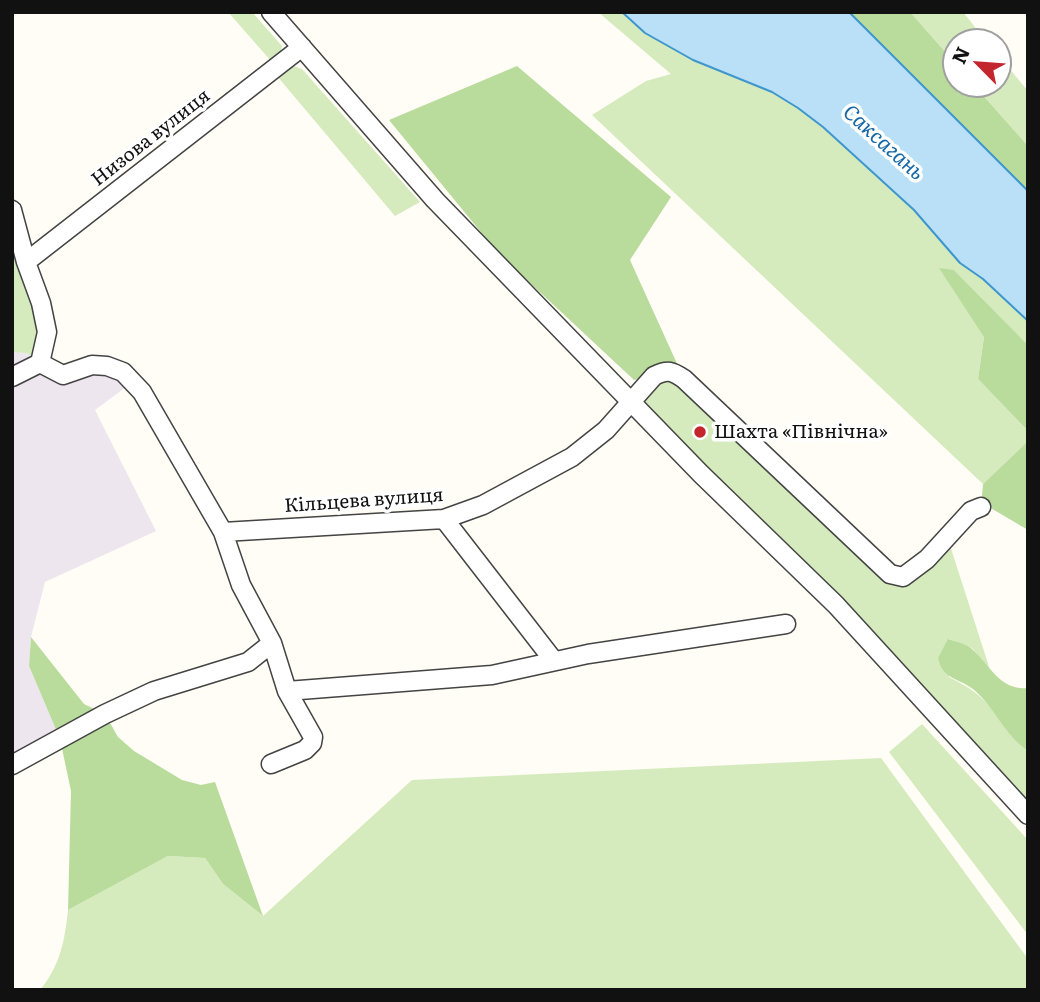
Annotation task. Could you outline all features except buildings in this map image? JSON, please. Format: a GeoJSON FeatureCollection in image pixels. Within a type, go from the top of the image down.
{"type":"FeatureCollection","features":[{"type":"Feature","properties":{"kind":"street"},"geometry":{"type":"LineString","coordinates":[[271,12],[435,200],[701,474],[836,605],[1028,815]]}},
{"type":"Feature","properties":{"kind":"street","name":"Низова вулиця"},"geometry":{"type":"LineString","coordinates":[[26,262],[302,47]]}},
{"type":"Feature","properties":{"kind":"street"},"geometry":{"type":"LineString","coordinates":[[12,210],[26,262],[41,303],[47,332],[40,363]]}},
{"type":"Feature","properties":{"kind":"street"},"geometry":{"type":"LineString","coordinates":[[12,377],[40,363]]}},
{"type":"Feature","properties":{"kind":"street"},"geometry":{"type":"LineString","coordinates":[[40,363],[63,375],[92,365],[107,366],[123,372],[134,381],[152,408],[223,532],[242,585],[272,643],[287,691],[309,727],[312,743],[305,750],[271,764]]}},
{"type":"Feature","properties":{"kind":"street","name":"Кільцева вулиця"},"geometry":{"type":"LineString","coordinates":[[223,532],[444,519],[483,505],[572,457],[606,430],[654,376],[664,371],[673,371],[684,379],[890,574],[903,577],[916,569],[971,511],[981,507]]}},
{"type":"Feature","properties":{"kind":"street"},"geometry":{"type":"LineString","coordinates":[[444,519],[554,661]]}},
{"type":"Feature","properties":{"kind":"street"},"geometry":{"type":"LineString","coordinates":[[287,691],[492,675],[601,652],[786,624]]}},
{"type":"Feature","properties":{"kind":"street"},"geometry":{"type":"LineString","coordinates":[[12,765],[105,714],[154,691],[248,662],[272,643]]}},
{"type":"Feature","properties":{"kind":"shaded area"},"geometry":{"type":"Polygon","coordinates":[[[12,352],[27,353],[53,372],[92,365],[134,381],[95,410],[156,531],[45,582],[31,637],[29,666],[60,739],[12,763],[12,352]]]}},
{"type":"Feature","properties":{"kind":"green space"},"geometry":{"type":"Polygon","coordinates":[[[228,12],[252,12],[282,46],[281,52],[271,61],[228,12]]]}},
{"type":"Feature","properties":{"kind":"green space"},"geometry":{"type":"Polygon","coordinates":[[[598,12],[622,12],[645,33],[717,69],[772,92],[798,108],[823,127],[914,210],[960,263],[983,279],[1028,321],[1028,345],[954,270],[984,337],[978,379],[1028,431],[1028,441],[983,484],[592,115],[646,81],[671,74],[598,12]]]}},
{"type":"Feature","properties":{"kind":"green space"},"geometry":{"type":"Polygon","coordinates":[[[849,12],[910,12],[942,48],[942,98],[985,98],[1028,146],[1028,191],[849,12]]]}},
{"type":"Feature","properties":{"kind":"green space"},"geometry":{"type":"Polygon","coordinates":[[[910,12],[963,12],[976,28],[942,28],[942,48],[910,12]]]}},
{"type":"Feature","properties":{"kind":"green space"},"geometry":{"type":"Polygon","coordinates":[[[291,65],[302,69],[420,202],[395,216],[277,76],[291,65]]]}},
{"type":"Feature","properties":{"kind":"green space"},"geometry":{"type":"Polygon","coordinates":[[[517,66],[671,197],[630,260],[684,379],[654,376],[634,380],[498,253],[389,120],[517,66]]]}},
{"type":"Feature","properties":{"kind":"green space"},"geometry":{"type":"Polygon","coordinates":[[[1012,72],[1028,91],[1028,146],[985,98],[1012,98],[1012,72]]]}},
{"type":"Feature","properties":{"kind":"green space"},"geometry":{"type":"Polygon","coordinates":[[[12,210],[41,303],[40,363],[27,353],[12,352],[12,210]]]}},
{"type":"Feature","properties":{"kind":"green space"},"geometry":{"type":"Polygon","coordinates":[[[939,268],[954,270],[1028,345],[1028,431],[978,379],[984,337],[939,268]]]}},
{"type":"Feature","properties":{"kind":"green space"},"geometry":{"type":"Polygon","coordinates":[[[664,371],[903,577],[947,536],[991,673],[972,648],[949,639],[949,677],[984,701],[1013,738],[1028,751],[1028,815],[631,402],[664,371]]]}},
{"type":"Feature","properties":{"kind":"green space"},"geometry":{"type":"Polygon","coordinates":[[[1028,441],[1028,530],[989,507],[981,507],[983,484],[1028,441]]]}},
{"type":"Feature","properties":{"kind":"green space"},"geometry":{"type":"Polygon","coordinates":[[[31,637],[84,704],[105,714],[118,737],[134,751],[182,780],[201,785],[215,782],[263,916],[223,884],[205,858],[168,856],[68,910],[71,791],[60,739],[29,666],[31,637]]]}},
{"type":"Feature","properties":{"kind":"green space"},"geometry":{"type":"Polygon","coordinates":[[[948,639],[972,649],[1003,682],[1010,686],[1028,688],[1028,751],[1012,737],[981,696],[943,670],[938,658],[948,639]]]}},
{"type":"Feature","properties":{"kind":"green space"},"geometry":{"type":"Polygon","coordinates":[[[922,724],[1028,840],[1028,935],[889,752],[922,724]]]}},
{"type":"Feature","properties":{"kind":"green space"},"geometry":{"type":"Polygon","coordinates":[[[881,758],[1028,959],[1028,990],[40,990],[52,972],[60,952],[68,910],[168,856],[205,858],[223,884],[263,916],[412,780],[881,758]]]}},
{"type":"Feature","properties":{"kind":"water","name":"Саксагань"},"geometry":{"type":"Polygon","coordinates":[[[622,12],[849,12],[1028,191],[1028,321],[983,279],[960,263],[914,210],[823,127],[772,92],[693,60],[645,33],[622,12]]]}},
{"type":"Feature","properties":{"kind":"place","name":"Шахта «Північна»"},"geometry":{"type":"Point","coordinates":[700,432]}}]}
